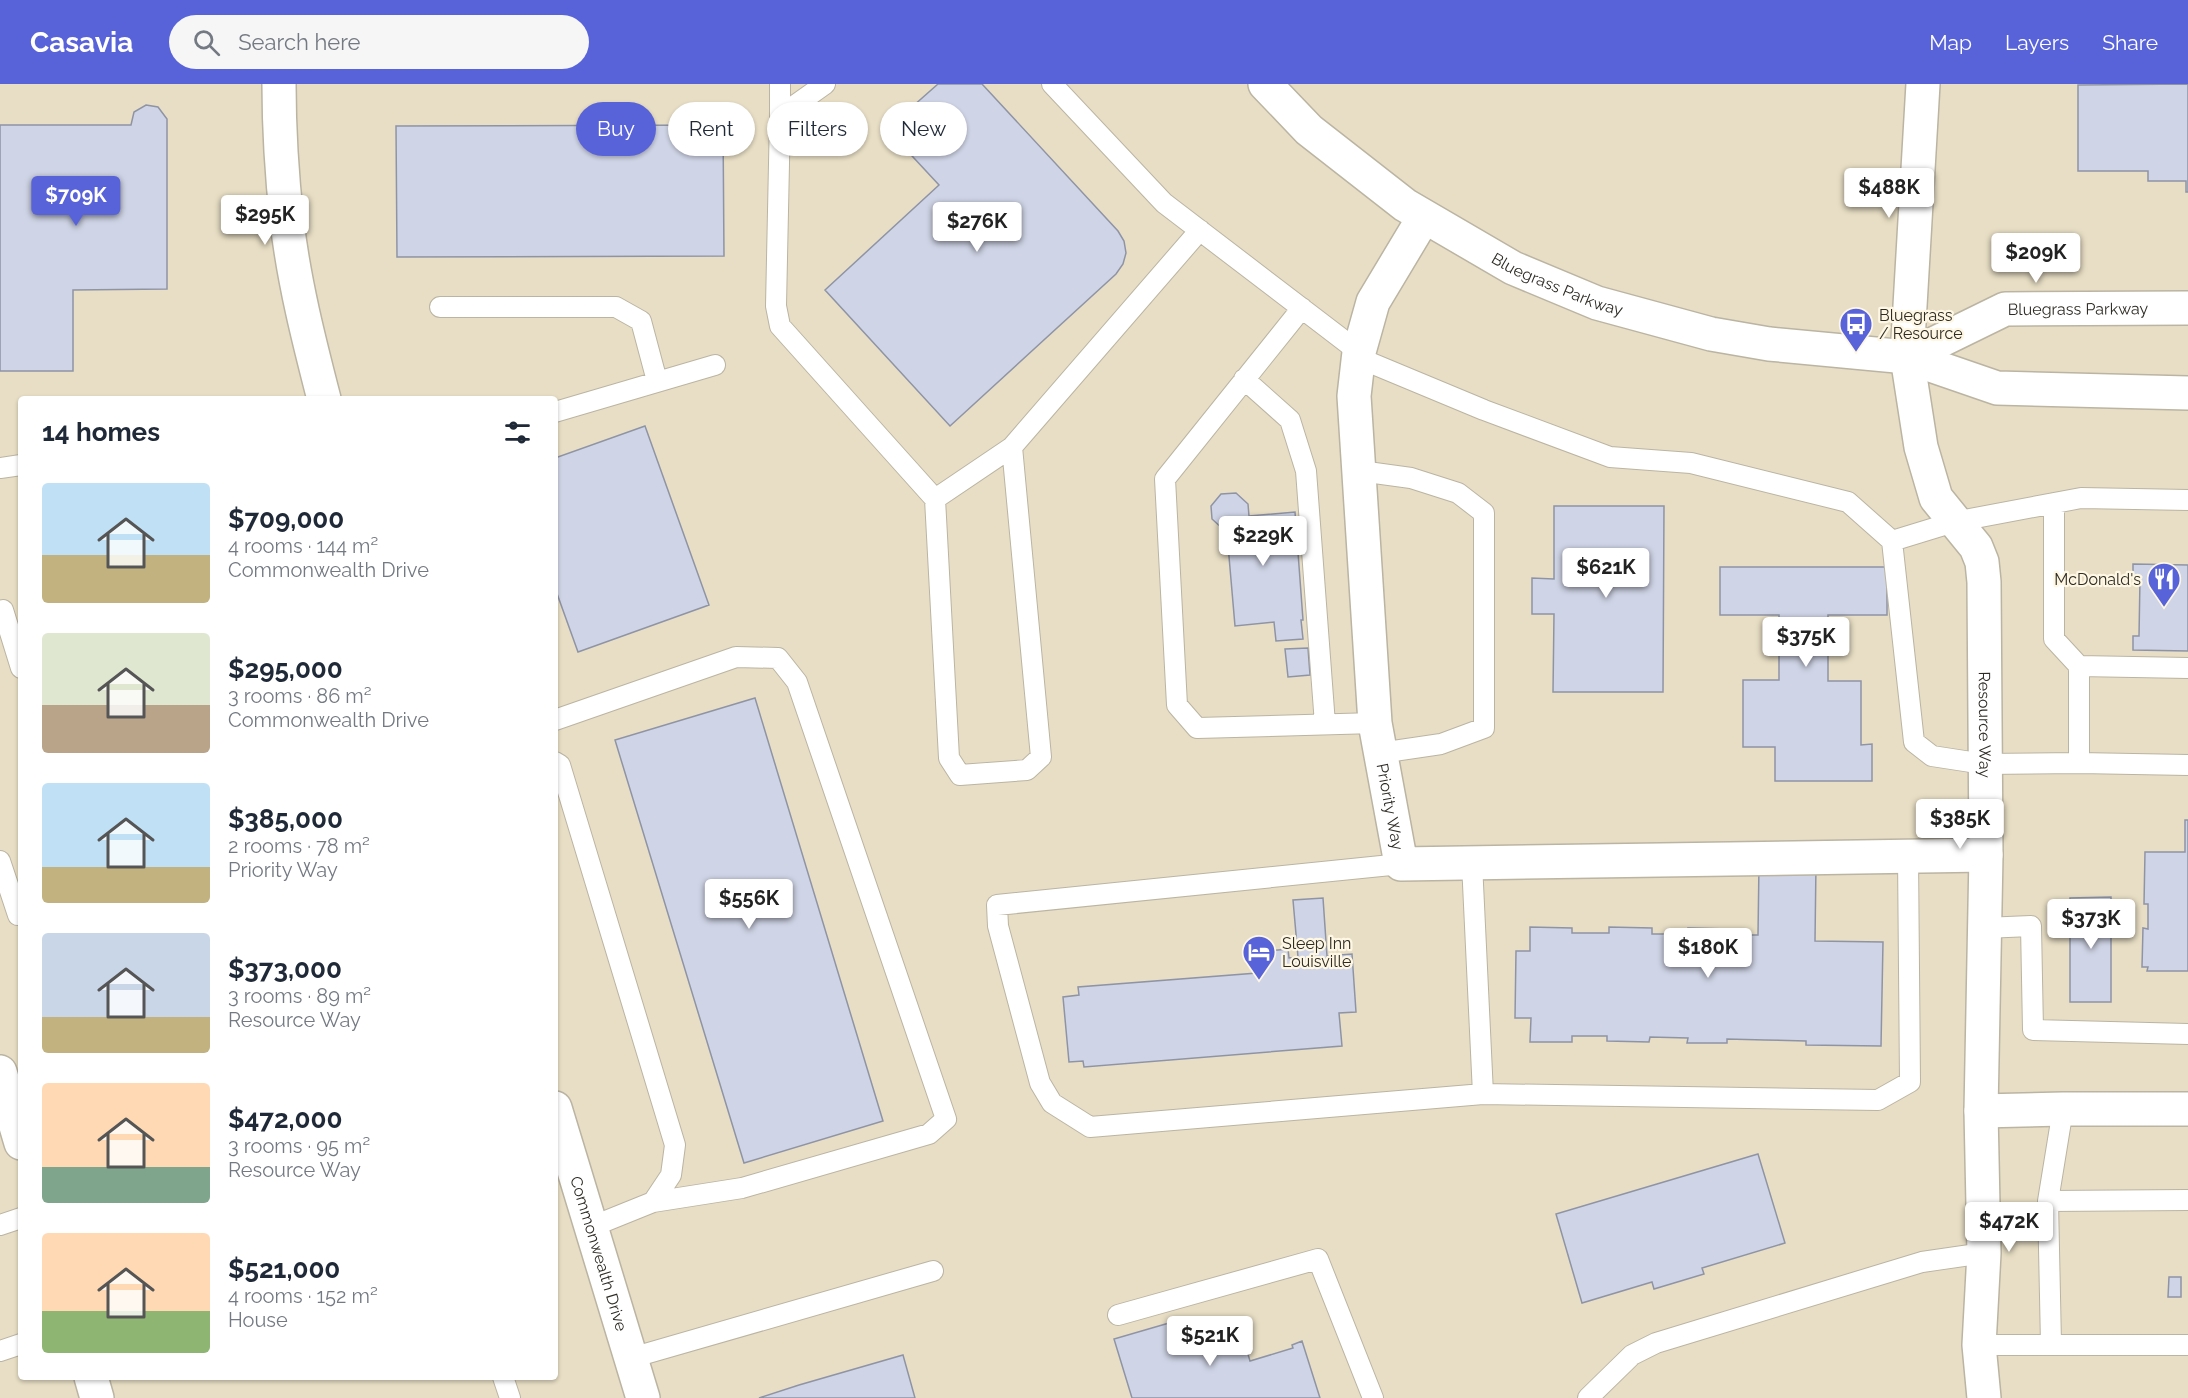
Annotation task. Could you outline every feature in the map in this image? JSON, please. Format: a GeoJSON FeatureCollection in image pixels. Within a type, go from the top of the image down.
{"type":"FeatureCollection","features":[{"type":"Feature","properties":{"kind":"street"},"geometry":{"type":"LineString","coordinates":[[279,84],[279,128],[287,224],[304,318],[323,396]]}},
{"type":"Feature","properties":{"kind":"street","name":"Bluegrass Parkway"},"geometry":{"type":"LineString","coordinates":[[1265,84],[1309,130],[1405,205],[1513,268],[1597,303],[1711,334],[1769,344],[1907,357],[1997,388],[2188,393]]}},
{"type":"Feature","properties":{"kind":"street","name":"Resource Way"},"geometry":{"type":"LineString","coordinates":[[1923,84],[1907,357],[1921,447],[1936,498],[1976,547],[1982,562],[1984,582],[1986,855],[1980,1111],[1984,1252],[1979,1345],[1984,1398]]}},
{"type":"Feature","properties":{"kind":"street","name":"Priority Way"},"geometry":{"type":"LineString","coordinates":[[1424,217],[1373,302],[1359,355],[1354,396],[1378,738],[1401,864],[1986,855]]}},
{"type":"Feature","properties":{"kind":"street","name":"Bluegrass Parkway"},"geometry":{"type":"LineString","coordinates":[[1907,357],[2005,309],[2188,308]]}},
{"type":"Feature","properties":{"kind":"street"},"geometry":{"type":"LineString","coordinates":[[0,1072],[18,1133]]}},
{"type":"Feature","properties":{"kind":"street"},"geometry":{"type":"LineString","coordinates":[[1980,1111],[2188,1109]]}},
{"type":"Feature","properties":{"kind":"street","name":"Commonwealth Drive"},"geometry":{"type":"LineString","coordinates":[[558,1118],[643,1398]]}},
{"type":"Feature","properties":{"kind":"street"},"geometry":{"type":"LineString","coordinates":[[92,1380],[97,1398]]}},
{"type":"Feature","properties":{"kind":"lane"},"geometry":{"type":"LineString","coordinates":[[780,84],[780,102]]}},
{"type":"Feature","properties":{"kind":"lane"},"geometry":{"type":"LineString","coordinates":[[800,102],[825,84]]}},
{"type":"Feature","properties":{"kind":"lane"},"geometry":{"type":"LineString","coordinates":[[1052,84],[1164,203],[1302,308],[1359,355],[1484,410],[1610,457],[1691,463],[1848,502],[1892,541],[1914,742],[1932,756],[1984,764],[2188,765]]}},
{"type":"Feature","properties":{"kind":"lane"},"geometry":{"type":"LineString","coordinates":[[779,156],[776,306],[780,326],[935,499],[950,758],[960,774],[1027,770],[1041,757],[1012,447]]}},
{"type":"Feature","properties":{"kind":"lane"},"geometry":{"type":"LineString","coordinates":[[935,499],[1012,447],[1200,230]]}},
{"type":"Feature","properties":{"kind":"lane"},"geometry":{"type":"LineString","coordinates":[[440,308],[616,307],[641,321],[657,381]]}},
{"type":"Feature","properties":{"kind":"lane"},"geometry":{"type":"LineString","coordinates":[[1302,308],[1165,479],[1177,705],[1197,728],[1325,724],[1378,738],[1441,744],[1484,728],[1484,513],[1458,493],[1411,478],[1360,471]]}},
{"type":"Feature","properties":{"kind":"lane"},"geometry":{"type":"LineString","coordinates":[[558,411],[714,365]]}},
{"type":"Feature","properties":{"kind":"lane"},"geometry":{"type":"LineString","coordinates":[[1244,379],[1290,420],[1306,471],[1325,724]]}},
{"type":"Feature","properties":{"kind":"lane"},"geometry":{"type":"LineString","coordinates":[[0,468],[18,465]]}},
{"type":"Feature","properties":{"kind":"lane"},"geometry":{"type":"LineString","coordinates":[[1892,541],[1954,522],[2081,498],[2188,500]]}},
{"type":"Feature","properties":{"kind":"lane"},"geometry":{"type":"LineString","coordinates":[[2054,503],[2054,639],[2079,666],[2079,763]]}},
{"type":"Feature","properties":{"kind":"lane"},"geometry":{"type":"LineString","coordinates":[[8,608],[18,654]]}},
{"type":"Feature","properties":{"kind":"lane"},"geometry":{"type":"LineString","coordinates":[[558,719],[736,657],[778,658],[797,682],[871,893],[946,1119],[929,1134],[742,1188],[653,1202],[591,1227]]}},
{"type":"Feature","properties":{"kind":"lane"},"geometry":{"type":"LineString","coordinates":[[2079,666],[2188,668]]}},
{"type":"Feature","properties":{"kind":"lane"},"geometry":{"type":"LineString","coordinates":[[558,764],[675,1145],[671,1174],[653,1202]]}},
{"type":"Feature","properties":{"kind":"lane"},"geometry":{"type":"LineString","coordinates":[[1401,864],[997,905],[998,926],[1040,1083],[1052,1103],[1090,1126],[1483,1094],[1878,1100],[1910,1082],[1908,856]]}},
{"type":"Feature","properties":{"kind":"lane"},"geometry":{"type":"LineString","coordinates":[[0,861],[18,915]]}},
{"type":"Feature","properties":{"kind":"lane"},"geometry":{"type":"LineString","coordinates":[[1472,863],[1483,1094]]}},
{"type":"Feature","properties":{"kind":"lane"},"geometry":{"type":"LineString","coordinates":[[1984,928],[2031,926],[2033,1030],[2188,1034]]}},
{"type":"Feature","properties":{"kind":"lane"},"geometry":{"type":"LineString","coordinates":[[2051,1344],[2048,1202],[2063,1109]]}},
{"type":"Feature","properties":{"kind":"lane"},"geometry":{"type":"LineString","coordinates":[[2048,1202],[2188,1200]]}},
{"type":"Feature","properties":{"kind":"lane"},"geometry":{"type":"LineString","coordinates":[[0,1225],[18,1219]]}},
{"type":"Feature","properties":{"kind":"lane"},"geometry":{"type":"LineString","coordinates":[[1588,1398],[1632,1355],[1656,1342],[1922,1262],[1984,1252]]}},
{"type":"Feature","properties":{"kind":"lane"},"geometry":{"type":"LineString","coordinates":[[1118,1315],[1318,1258],[1373,1398]]}},
{"type":"Feature","properties":{"kind":"lane"},"geometry":{"type":"LineString","coordinates":[[631,1358],[933,1271]]}},
{"type":"Feature","properties":{"kind":"lane"},"geometry":{"type":"LineString","coordinates":[[0,1351],[18,1345]]}},
{"type":"Feature","properties":{"kind":"lane"},"geometry":{"type":"LineString","coordinates":[[1979,1345],[2188,1345]]}},
{"type":"Feature","properties":{"kind":"lane"},"geometry":{"type":"LineString","coordinates":[[504,1380],[510,1398]]}},
{"type":"Feature","properties":{"kind":"shaded area"},"geometry":{"type":"Polygon","coordinates":[[[0,84],[2188,84],[2188,1398],[0,1398],[0,84]]]}},
{"type":"Feature","properties":{"kind":"building"},"geometry":{"type":"Polygon","coordinates":[[[938,84],[982,84],[1118,231],[1124,241],[1126,253],[1123,264],[1116,274],[950,426],[825,290],[939,185],[912,156],[967,156],[967,102],[918,102],[938,84]]]}},
{"type":"Feature","properties":{"kind":"building"},"geometry":{"type":"Polygon","coordinates":[[[2188,84],[2188,192],[2186,192],[2186,181],[2148,181],[2148,171],[2078,171],[2078,85],[2188,84]]]}},
{"type":"Feature","properties":{"kind":"building"},"geometry":{"type":"Polygon","coordinates":[[[146,105],[158,107],[167,119],[167,289],[73,290],[73,371],[0,371],[0,125],[131,125],[134,112],[146,105]]]}},
{"type":"Feature","properties":{"kind":"building"},"geometry":{"type":"Polygon","coordinates":[[[576,125],[576,156],[656,156],[656,125],[668,125],[668,156],[723,156],[724,256],[397,257],[396,126],[576,125]]]}},
{"type":"Feature","properties":{"kind":"building"},"geometry":{"type":"Polygon","coordinates":[[[645,426],[709,605],[578,652],[558,596],[558,457],[645,426]]]}},
{"type":"Feature","properties":{"kind":"building"},"geometry":{"type":"Polygon","coordinates":[[[1236,493],[1248,504],[1249,516],[1295,512],[1303,639],[1276,641],[1274,622],[1235,626],[1228,545],[1239,545],[1238,529],[1224,530],[1212,519],[1211,506],[1221,494],[1236,493]]]}},
{"type":"Feature","properties":{"kind":"building"},"geometry":{"type":"Polygon","coordinates":[[[1554,506],[1664,506],[1663,692],[1553,692],[1554,614],[1532,614],[1532,578],[1554,579],[1554,506]]]}},
{"type":"Feature","properties":{"kind":"building","name":"McDonald's"},"geometry":{"type":"Polygon","coordinates":[[[2133,564],[2188,565],[2188,651],[2133,650],[2133,636],[2139,636],[2140,579],[2133,579],[2133,564]]]}},
{"type":"Feature","properties":{"kind":"building"},"geometry":{"type":"Polygon","coordinates":[[[1720,567],[1887,567],[1887,615],[1828,615],[1828,681],[1861,681],[1861,745],[1872,744],[1872,781],[1775,781],[1775,747],[1743,747],[1743,680],[1779,680],[1779,615],[1720,615],[1720,567]]]}},
{"type":"Feature","properties":{"kind":"building"},"geometry":{"type":"Polygon","coordinates":[[[1308,648],[1310,675],[1288,677],[1285,649],[1308,648]]]}},
{"type":"Feature","properties":{"kind":"building"},"geometry":{"type":"Polygon","coordinates":[[[755,698],[883,1121],[744,1163],[615,740],[755,698]]]}},
{"type":"Feature","properties":{"kind":"building"},"geometry":{"type":"Polygon","coordinates":[[[2185,820],[2188,820],[2188,971],[2147,971],[2148,967],[2142,967],[2143,928],[2148,929],[2148,904],[2144,904],[2145,852],[2185,852],[2185,820]]]}},
{"type":"Feature","properties":{"kind":"building"},"geometry":{"type":"Polygon","coordinates":[[[1759,864],[1816,864],[1815,941],[1883,942],[1881,1046],[1806,1045],[1806,1041],[1727,1039],[1727,1043],[1687,1043],[1688,1038],[1650,1037],[1649,1042],[1607,1041],[1607,1036],[1572,1036],[1572,1042],[1530,1042],[1531,1018],[1515,1018],[1516,951],[1530,951],[1530,927],[1572,928],[1572,933],[1609,933],[1609,927],[1652,928],[1652,934],[1688,934],[1688,928],[1730,929],[1730,935],[1758,935],[1759,864]]]}},
{"type":"Feature","properties":{"kind":"building"},"geometry":{"type":"Polygon","coordinates":[[[2111,897],[2111,1002],[2070,1002],[2070,898],[2111,897]]]}},
{"type":"Feature","properties":{"kind":"building","name":"Sleep Inn Louisville"},"geometry":{"type":"Polygon","coordinates":[[[1323,898],[1327,956],[1352,954],[1356,1012],[1339,1013],[1342,1046],[1084,1067],[1083,1061],[1069,1062],[1063,997],[1079,995],[1078,987],[1257,973],[1255,952],[1288,949],[1289,958],[1298,957],[1293,900],[1323,898]]]}},
{"type":"Feature","properties":{"kind":"building"},"geometry":{"type":"Polygon","coordinates":[[[1758,1154],[1785,1243],[1702,1268],[1704,1274],[1654,1289],[1652,1282],[1582,1303],[1556,1214],[1758,1154]]]}},
{"type":"Feature","properties":{"kind":"building"},"geometry":{"type":"Polygon","coordinates":[[[2169,1277],[2181,1277],[2181,1297],[2168,1297],[2169,1277]]]}},
{"type":"Feature","properties":{"kind":"building"},"geometry":{"type":"Polygon","coordinates":[[[1176,1321],[1183,1344],[1240,1327],[1250,1361],[1293,1348],[1292,1345],[1302,1341],[1320,1398],[1132,1398],[1114,1339],[1176,1321]]]}},
{"type":"Feature","properties":{"kind":"building"},"geometry":{"type":"Polygon","coordinates":[[[903,1355],[915,1398],[759,1398],[799,1385],[903,1355]]]}},
{"type":"Feature","properties":{"kind":"place","name":"Bluegrass / Resource"},"geometry":{"type":"Point","coordinates":[1856,353]}},
{"type":"Feature","properties":{"kind":"place","name":"McDonald's"},"geometry":{"type":"Point","coordinates":[2164,608]}},
{"type":"Feature","properties":{"kind":"place","name":"Sleep Inn Louisville"},"geometry":{"type":"Point","coordinates":[1259,981]}}]}
